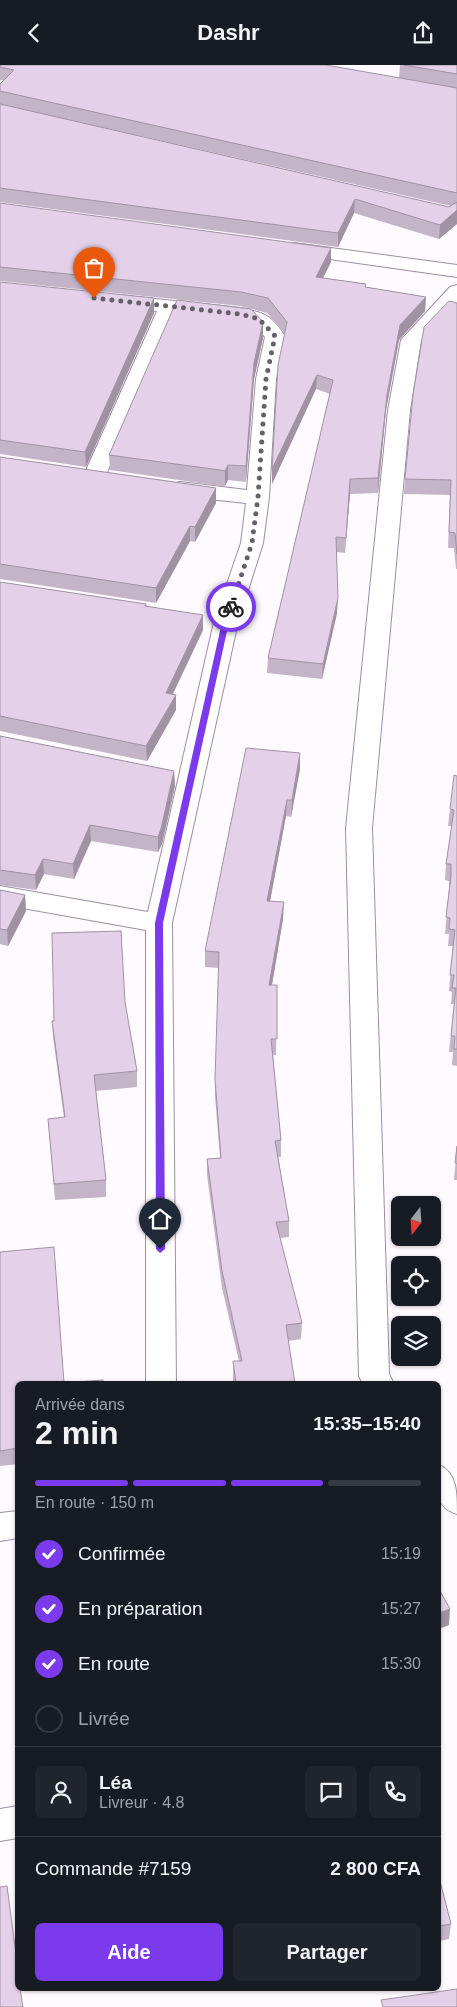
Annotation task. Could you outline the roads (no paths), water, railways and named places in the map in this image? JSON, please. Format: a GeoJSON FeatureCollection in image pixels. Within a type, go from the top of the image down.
{"type":"FeatureCollection","features":[{"type":"Feature","properties":{"kind":"street"},"geometry":{"type":"LineString","coordinates":[[272,246],[457,271]]}},
{"type":"Feature","properties":{"kind":"street"},"geometry":{"type":"LineString","coordinates":[[377,1381],[374,1376],[359,828],[399,410],[411,340],[457,291]]}},
{"type":"Feature","properties":{"kind":"street"},"geometry":{"type":"LineString","coordinates":[[99,299],[240,314],[259,319],[275,336],[266,379],[258,497],[252,543],[216,620],[180,778],[159,923],[161,1381]]}},
{"type":"Feature","properties":{"kind":"street"},"geometry":{"type":"LineString","coordinates":[[94,477],[169,306]]}},
{"type":"Feature","properties":{"kind":"street"},"geometry":{"type":"LineString","coordinates":[[162,487],[220,495],[258,497]]}},
{"type":"Feature","properties":{"kind":"street"},"geometry":{"type":"LineString","coordinates":[[0,895],[159,923]]}},
{"type":"Feature","properties":{"kind":"street"},"geometry":{"type":"LineString","coordinates":[[441,1481],[457,1501]]}},
{"type":"Feature","properties":{"kind":"street"},"geometry":{"type":"LineString","coordinates":[[0,1527],[15,1524]]}},
{"type":"Feature","properties":{"kind":"street"},"geometry":{"type":"LineString","coordinates":[[0,1825],[15,1822]]}}]}
